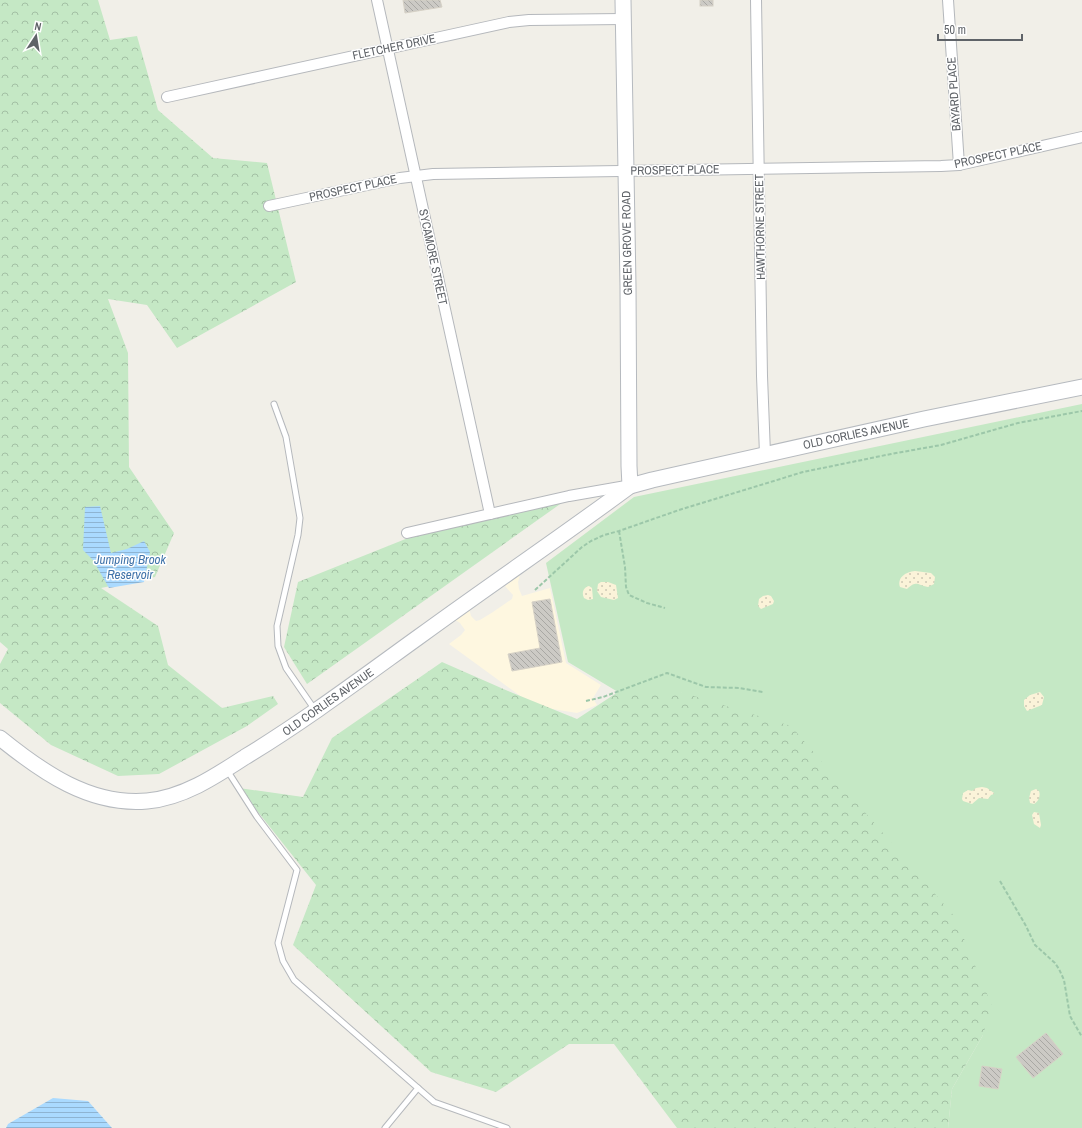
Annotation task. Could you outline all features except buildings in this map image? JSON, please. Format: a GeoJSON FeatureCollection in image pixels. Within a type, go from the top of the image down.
{"type":"FeatureCollection","features":[{"type":"Feature","properties":{"kind":"street","name":"SYCAMORE STREET"},"geometry":{"type":"LineString","coordinates":[[377,0],[490,514]]}},
{"type":"Feature","properties":{"kind":"street","name":"GREEN GROVE ROAD"},"geometry":{"type":"LineString","coordinates":[[623,0],[630,486]]}},
{"type":"Feature","properties":{"kind":"street","name":"HAWTHORNE STREET"},"geometry":{"type":"LineString","coordinates":[[756,0],[762,376],[765,454]]}},
{"type":"Feature","properties":{"kind":"street","name":"BAYARD PLACE"},"geometry":{"type":"LineString","coordinates":[[948,0],[959,165]]}},
{"type":"Feature","properties":{"kind":"street","name":"FLETCHER DRIVE"},"geometry":{"type":"LineString","coordinates":[[167,97],[509,22],[529,20],[623,18]]}},
{"type":"Feature","properties":{"kind":"street","name":"PROSPECT PLACE"},"geometry":{"type":"LineString","coordinates":[[269,206],[364,185],[400,178],[433,174],[933,167],[959,165],[1082,137]]}},
{"type":"Feature","properties":{"kind":"street","name":"OLD CORLIES AVENUE"},"geometry":{"type":"LineString","coordinates":[[407,533],[569,496],[630,486],[765,454],[924,419],[1082,387]]}},
{"type":"Feature","properties":{"kind":"street","name":"OLD CORLIES AVENUE"},"geometry":{"type":"LineString","coordinates":[[0,738],[24,757],[57,778],[95,796],[118,801],[146,801],[166,798],[201,783],[272,741],[630,486]]}},
{"type":"Feature","properties":{"kind":"lane"},"geometry":{"type":"LineString","coordinates":[[274,404],[286,437],[300,518],[298,535],[277,626],[278,646],[286,668],[316,711]]}},
{"type":"Feature","properties":{"kind":"lane"},"geometry":{"type":"LineString","coordinates":[[227,769],[257,817],[297,870],[278,943],[283,961],[294,980],[434,1102],[507,1128]]}},
{"type":"Feature","properties":{"kind":"lane"},"geometry":{"type":"LineString","coordinates":[[386,1128],[418,1088]]}},
{"type":"Feature","properties":{"kind":"path"},"geometry":{"type":"LineString","coordinates":[[535,590],[582,547],[604,535],[620,531],[690,506],[803,472],[941,445],[1018,423],[1082,411]]}},
{"type":"Feature","properties":{"kind":"path"},"geometry":{"type":"LineString","coordinates":[[620,531],[626,587],[629,595],[665,608]]}},
{"type":"Feature","properties":{"kind":"path"},"geometry":{"type":"LineString","coordinates":[[586,701],[603,698],[666,673],[706,687],[739,688],[763,692]]}},
{"type":"Feature","properties":{"kind":"path"},"geometry":{"type":"LineString","coordinates":[[1000,881],[1026,926],[1035,945],[1055,963],[1059,969],[1064,980],[1070,1016],[1082,1037]]}},
{"type":"Feature","properties":{"kind":"shaded area"},"geometry":{"type":"Polygon","coordinates":[[[520,575],[518,582],[522,596],[550,588],[566,663],[601,685],[593,698],[597,705],[577,713],[534,706],[449,644],[465,630],[460,623],[453,620],[470,609],[471,616],[476,621],[493,612],[512,599],[513,595],[505,586],[520,575]]]}},
{"type":"Feature","properties":{"kind":"green space"},"geometry":{"type":"Polygon","coordinates":[[[0,0],[98,0],[110,40],[137,36],[158,110],[213,158],[267,163],[296,282],[177,348],[147,305],[108,299],[128,353],[129,467],[174,533],[155,577],[101,588],[158,626],[168,665],[222,708],[273,696],[278,704],[247,726],[159,774],[118,776],[51,745],[0,703],[0,664],[8,649],[0,642],[0,0]]]}},
{"type":"Feature","properties":{"kind":"green space"},"geometry":{"type":"Polygon","coordinates":[[[1082,404],[1082,1128],[948,1128],[952,1089],[983,1035],[681,692],[618,692],[568,662],[546,563],[634,497],[1082,404]]]}},
{"type":"Feature","properties":{"kind":"green space"},"geometry":{"type":"Polygon","coordinates":[[[563,502],[307,684],[284,647],[298,582],[423,532],[563,502]]]}},
{"type":"Feature","properties":{"kind":"green space"},"geometry":{"type":"Polygon","coordinates":[[[442,662],[577,719],[618,692],[681,692],[791,726],[955,917],[992,1006],[983,1035],[952,1089],[948,1128],[677,1128],[614,1044],[569,1044],[496,1092],[431,1072],[293,945],[316,885],[239,788],[303,797],[332,738],[442,662]]]}},
{"type":"Feature","properties":{"kind":"sand"},"geometry":{"type":"Polygon","coordinates":[[[915,571],[931,573],[935,577],[934,584],[928,587],[915,584],[907,589],[900,587],[899,583],[901,578],[908,573],[915,571]]]}},
{"type":"Feature","properties":{"kind":"sand"},"geometry":{"type":"Polygon","coordinates":[[[601,582],[608,582],[616,585],[618,598],[614,600],[601,597],[597,591],[598,584],[601,582]]]}},
{"type":"Feature","properties":{"kind":"sand"},"geometry":{"type":"Polygon","coordinates":[[[589,586],[592,588],[593,599],[588,600],[584,598],[583,592],[584,589],[589,586]]]}},
{"type":"Feature","properties":{"kind":"sand"},"geometry":{"type":"Polygon","coordinates":[[[768,595],[771,596],[774,601],[773,604],[761,609],[758,606],[759,599],[768,595]]]}},
{"type":"Feature","properties":{"kind":"sand"},"geometry":{"type":"Polygon","coordinates":[[[1040,692],[1044,697],[1042,705],[1027,711],[1024,706],[1024,700],[1030,695],[1040,692]]]}},
{"type":"Feature","properties":{"kind":"sand"},"geometry":{"type":"Polygon","coordinates":[[[976,788],[987,788],[994,794],[988,799],[979,798],[972,804],[963,801],[963,793],[968,790],[972,791],[976,788]]]}},
{"type":"Feature","properties":{"kind":"sand"},"geometry":{"type":"Polygon","coordinates":[[[1036,789],[1039,791],[1039,799],[1034,804],[1030,803],[1029,798],[1031,791],[1036,789]]]}},
{"type":"Feature","properties":{"kind":"sand"},"geometry":{"type":"Polygon","coordinates":[[[1034,812],[1039,813],[1040,828],[1034,824],[1032,815],[1034,812]]]}},
{"type":"Feature","properties":{"kind":"water","name":"Jumping Brook Reservoir"},"geometry":{"type":"Polygon","coordinates":[[[100,506],[111,553],[127,549],[144,541],[150,552],[144,582],[109,588],[93,560],[83,550],[85,507],[100,506]]]}},
{"type":"Feature","properties":{"kind":"water"},"geometry":{"type":"Polygon","coordinates":[[[53,1098],[88,1101],[112,1128],[6,1128],[8,1124],[53,1098]]]}}]}
